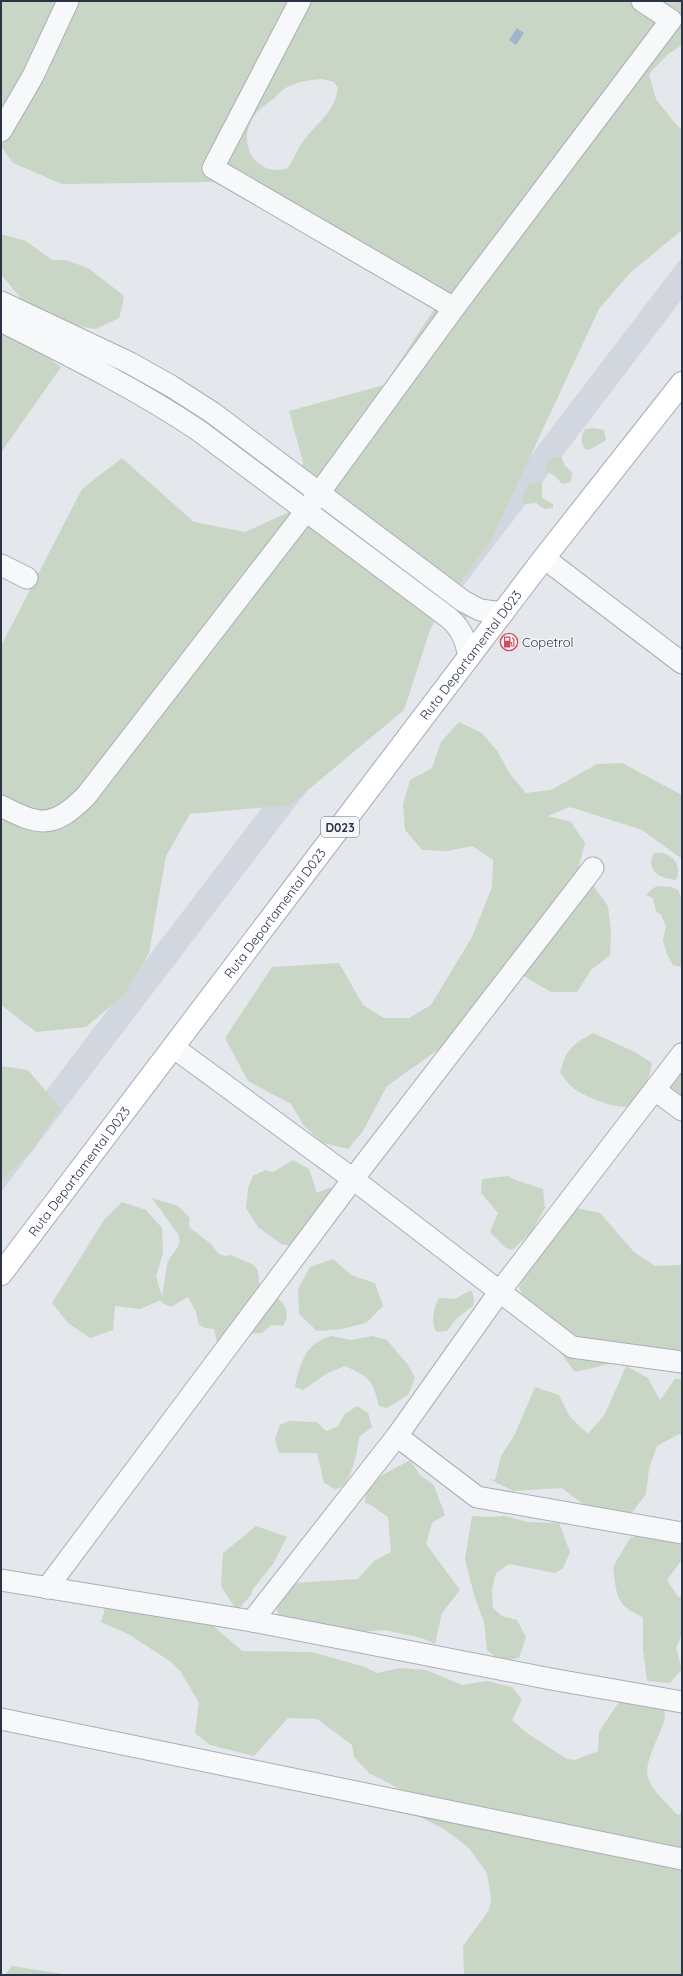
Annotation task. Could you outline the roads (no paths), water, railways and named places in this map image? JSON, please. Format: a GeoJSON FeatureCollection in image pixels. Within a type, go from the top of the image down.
{"type":"FeatureCollection","features":[{"type":"Feature","properties":{"kind":"main road","name":"Ruta Departamental D023"},"geometry":{"type":"LineString","coordinates":[[1,1274],[544,558],[682,383]]}},
{"type":"Feature","properties":{"kind":"street"},"geometry":{"type":"LineString","coordinates":[[1,131],[33,76],[68,1]]}},
{"type":"Feature","properties":{"kind":"street"},"geometry":{"type":"LineString","coordinates":[[300,1],[213,168],[454,308]]}},
{"type":"Feature","properties":{"kind":"street"},"geometry":{"type":"LineString","coordinates":[[1,806],[28,819],[40,821],[61,818],[86,796],[306,511],[454,308],[671,20],[642,1]]}},
{"type":"Feature","properties":{"kind":"street"},"geometry":{"type":"LineString","coordinates":[[1,302],[130,363],[171,386],[213,414],[472,607],[484,611],[503,613]]}},
{"type":"Feature","properties":{"kind":"street"},"geometry":{"type":"LineString","coordinates":[[1,321],[120,381],[159,404],[198,430],[456,624],[466,642],[469,658]]}},
{"type":"Feature","properties":{"kind":"street"},"geometry":{"type":"LineString","coordinates":[[120,381],[130,363]]}},
{"type":"Feature","properties":{"kind":"street"},"geometry":{"type":"LineString","coordinates":[[544,558],[682,663]]}},
{"type":"Feature","properties":{"kind":"street"},"geometry":{"type":"LineString","coordinates":[[1,565],[27,578]]}},
{"type":"Feature","properties":{"kind":"street"},"geometry":{"type":"LineString","coordinates":[[47,1588],[353,1179],[593,868]]}},
{"type":"Feature","properties":{"kind":"street"},"geometry":{"type":"LineString","coordinates":[[173,1047],[353,1179],[572,1347],[682,1362]]}},
{"type":"Feature","properties":{"kind":"street"},"geometry":{"type":"LineString","coordinates":[[252,1621],[398,1436],[500,1291],[682,1054]]}},
{"type":"Feature","properties":{"kind":"street"},"geometry":{"type":"LineString","coordinates":[[655,1090],[682,1110]]}},
{"type":"Feature","properties":{"kind":"street"},"geometry":{"type":"LineString","coordinates":[[398,1436],[477,1496],[682,1533]]}},
{"type":"Feature","properties":{"kind":"street"},"geometry":{"type":"LineString","coordinates":[[1,1580],[252,1621],[551,1679],[682,1702]]}},
{"type":"Feature","properties":{"kind":"street"},"geometry":{"type":"LineString","coordinates":[[1,1719],[682,1859]]}},
{"type":"Feature","properties":{"kind":"water"},"geometry":{"type":"Polygon","coordinates":[[[517,28],[524,33],[516,45],[509,40],[517,28]]]}},
{"type":"Feature","properties":{"kind":"place","name":"Copetrol"},"geometry":{"type":"Point","coordinates":[509,642]}}]}
